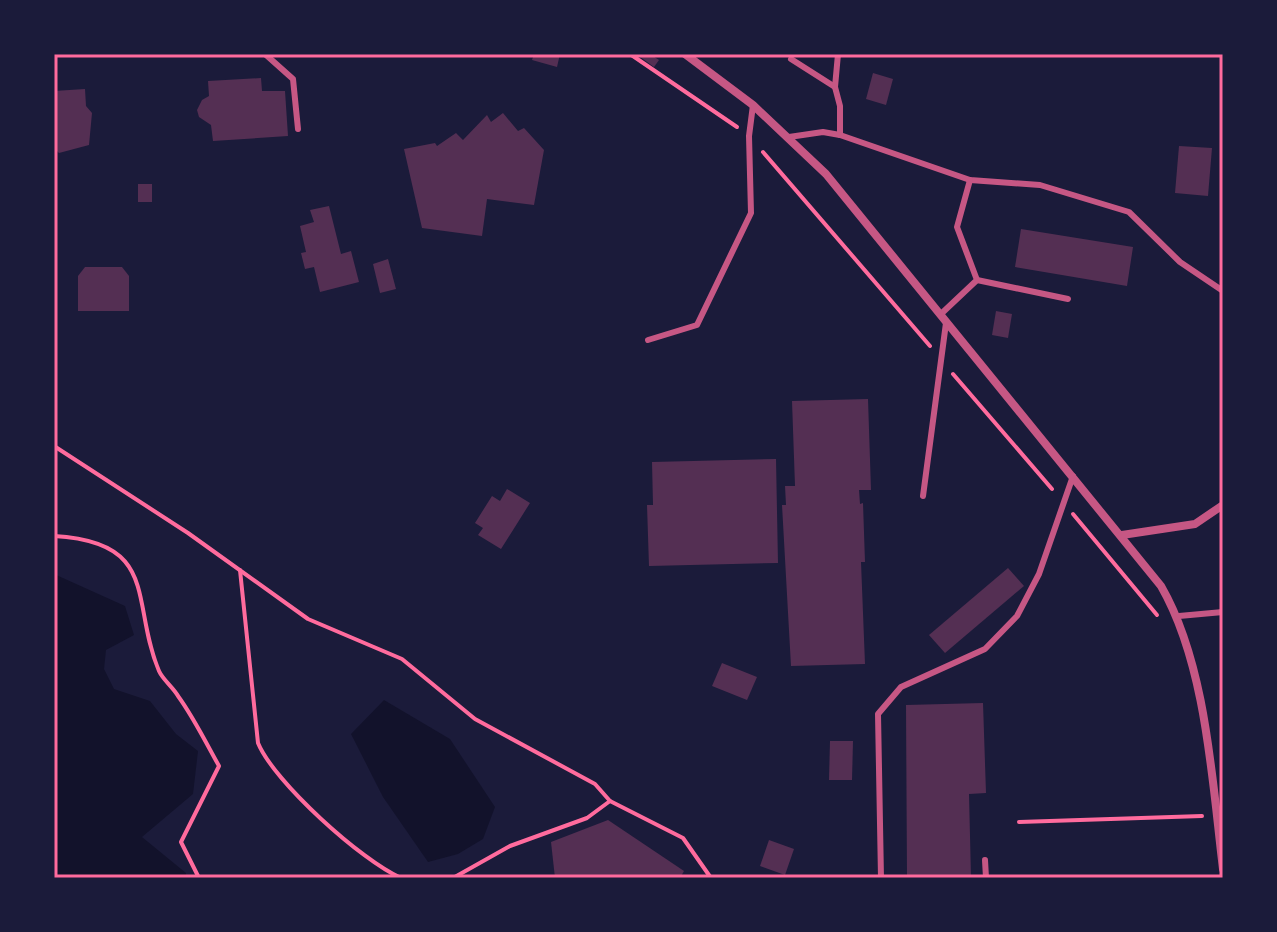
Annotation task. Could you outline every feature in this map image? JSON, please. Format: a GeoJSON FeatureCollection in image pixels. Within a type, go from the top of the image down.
{"type":"FeatureCollection","features":[{"type":"Feature","properties":{"kind":"street"},"geometry":{"type":"LineString","coordinates":[[685,54],[696,57],[789,137],[864,217],[1161,586],[1179,616],[1193,659],[1223,869]]}},
{"type":"Feature","properties":{"kind":"street"},"geometry":{"type":"LineString","coordinates":[[1122,535],[1195,524],[1223,505]]}},
{"type":"Feature","properties":{"kind":"lane"},"geometry":{"type":"LineString","coordinates":[[265,54],[293,79],[298,129]]}},
{"type":"Feature","properties":{"kind":"lane"},"geometry":{"type":"LineString","coordinates":[[838,54],[835,87],[840,106],[840,135]]}},
{"type":"Feature","properties":{"kind":"lane"},"geometry":{"type":"LineString","coordinates":[[791,59],[835,87]]}},
{"type":"Feature","properties":{"kind":"lane"},"geometry":{"type":"LineString","coordinates":[[648,340],[697,325],[751,213],[749,136],[753,105]]}},
{"type":"Feature","properties":{"kind":"lane"},"geometry":{"type":"LineString","coordinates":[[789,137],[823,132],[840,135],[970,180],[1040,185],[1129,212],[1180,262],[1223,291]]}},
{"type":"Feature","properties":{"kind":"lane"},"geometry":{"type":"LineString","coordinates":[[970,180],[957,227],[977,280]]}},
{"type":"Feature","properties":{"kind":"lane"},"geometry":{"type":"LineString","coordinates":[[923,496],[944,316],[977,280]]}},
{"type":"Feature","properties":{"kind":"lane"},"geometry":{"type":"LineString","coordinates":[[977,280],[1068,299]]}},
{"type":"Feature","properties":{"kind":"lane"},"geometry":{"type":"LineString","coordinates":[[881,878],[878,714],[901,687],[985,649],[1017,616],[1039,574],[1073,476]]}},
{"type":"Feature","properties":{"kind":"lane"},"geometry":{"type":"LineString","coordinates":[[1179,616],[1223,612]]}},
{"type":"Feature","properties":{"kind":"lane"},"geometry":{"type":"LineString","coordinates":[[985,860],[986,878]]}},
{"type":"Feature","properties":{"kind":"path"},"geometry":{"type":"LineString","coordinates":[[630,54],[749,136],[1163,623]]}},
{"type":"Feature","properties":{"kind":"path"},"geometry":{"type":"LineString","coordinates":[[54,446],[308,619],[402,659],[475,719],[595,784],[610,801],[683,838],[711,878]]}},
{"type":"Feature","properties":{"kind":"path"},"geometry":{"type":"LineString","coordinates":[[54,536],[73,537],[111,550],[135,574],[159,672],[178,696],[219,766],[181,842],[199,878]]}},
{"type":"Feature","properties":{"kind":"path"},"geometry":{"type":"LineString","coordinates":[[240,570],[258,743],[266,762],[351,847],[382,870],[401,878]]}},
{"type":"Feature","properties":{"kind":"path"},"geometry":{"type":"LineString","coordinates":[[455,877],[510,846],[587,818],[610,801]]}},
{"type":"Feature","properties":{"kind":"path"},"geometry":{"type":"LineString","coordinates":[[1019,822],[1216,816]]}},
{"type":"Feature","properties":{"kind":"shaded area"},"geometry":{"type":"Polygon","coordinates":[[[54,574],[125,606],[134,635],[106,650],[104,669],[114,689],[150,701],[176,734],[198,751],[193,794],[142,837],[186,873],[186,878],[54,878],[54,574]]]}},
{"type":"Feature","properties":{"kind":"shaded area"},"geometry":{"type":"Polygon","coordinates":[[[384,700],[450,739],[495,807],[483,839],[458,854],[428,862],[383,797],[351,734],[384,700]]]}},
{"type":"Feature","properties":{"kind":"building"},"geometry":{"type":"Polygon","coordinates":[[[534,54],[560,54],[557,67],[532,60],[534,54]]]}},
{"type":"Feature","properties":{"kind":"building"},"geometry":{"type":"Polygon","coordinates":[[[636,54],[650,54],[659,60],[654,67],[636,54]]]}},
{"type":"Feature","properties":{"kind":"building"},"geometry":{"type":"Polygon","coordinates":[[[873,73],[893,79],[886,105],[866,99],[873,73]]]}},
{"type":"Feature","properties":{"kind":"building"},"geometry":{"type":"Polygon","coordinates":[[[261,78],[262,91],[285,91],[288,136],[213,141],[211,125],[199,117],[197,110],[202,100],[209,96],[208,81],[261,78]]]}},
{"type":"Feature","properties":{"kind":"building"},"geometry":{"type":"Polygon","coordinates":[[[85,89],[86,106],[92,113],[89,145],[59,153],[54,148],[54,91],[85,89]]]}},
{"type":"Feature","properties":{"kind":"building"},"geometry":{"type":"Polygon","coordinates":[[[503,113],[518,131],[524,128],[544,150],[534,205],[487,199],[482,236],[422,228],[404,149],[435,143],[437,146],[456,133],[463,140],[487,115],[491,122],[503,113]]]}},
{"type":"Feature","properties":{"kind":"building"},"geometry":{"type":"Polygon","coordinates":[[[1179,146],[1212,148],[1208,196],[1175,193],[1179,146]]]}},
{"type":"Feature","properties":{"kind":"building"},"geometry":{"type":"Polygon","coordinates":[[[138,184],[152,184],[152,202],[138,202],[138,184]]]}},
{"type":"Feature","properties":{"kind":"building"},"geometry":{"type":"Polygon","coordinates":[[[329,206],[341,254],[351,251],[359,282],[320,292],[314,267],[305,269],[301,253],[306,252],[300,226],[314,222],[310,210],[329,206]]]}},
{"type":"Feature","properties":{"kind":"building"},"geometry":{"type":"Polygon","coordinates":[[[1021,229],[1133,247],[1127,286],[1015,267],[1021,229]]]}},
{"type":"Feature","properties":{"kind":"building"},"geometry":{"type":"Polygon","coordinates":[[[388,259],[396,289],[380,293],[373,264],[388,259]]]}},
{"type":"Feature","properties":{"kind":"building"},"geometry":{"type":"Polygon","coordinates":[[[85,267],[122,267],[129,276],[129,311],[78,311],[78,276],[85,267]]]}},
{"type":"Feature","properties":{"kind":"building"},"geometry":{"type":"Polygon","coordinates":[[[996,311],[1012,314],[1008,338],[992,335],[996,311]]]}},
{"type":"Feature","properties":{"kind":"building"},"geometry":{"type":"Polygon","coordinates":[[[868,399],[871,490],[859,490],[860,504],[863,503],[865,562],[861,562],[865,664],[791,666],[782,505],[786,505],[785,486],[795,486],[792,401],[868,399]]]}},
{"type":"Feature","properties":{"kind":"building"},"geometry":{"type":"Polygon","coordinates":[[[776,459],[778,563],[649,566],[647,505],[653,505],[652,462],[776,459]]]}},
{"type":"Feature","properties":{"kind":"building"},"geometry":{"type":"Polygon","coordinates":[[[507,489],[530,503],[501,549],[478,535],[483,528],[475,523],[492,496],[500,501],[507,489]]]}},
{"type":"Feature","properties":{"kind":"building"},"geometry":{"type":"Polygon","coordinates":[[[1008,568],[1024,586],[945,653],[929,635],[1008,568]]]}},
{"type":"Feature","properties":{"kind":"building"},"geometry":{"type":"Polygon","coordinates":[[[722,663],[757,677],[747,700],[712,686],[722,663]]]}},
{"type":"Feature","properties":{"kind":"building"},"geometry":{"type":"Polygon","coordinates":[[[983,703],[986,793],[969,794],[971,878],[907,878],[906,705],[983,703]]]}},
{"type":"Feature","properties":{"kind":"building"},"geometry":{"type":"Polygon","coordinates":[[[830,741],[853,741],[852,780],[829,780],[830,741]]]}},
{"type":"Feature","properties":{"kind":"building"},"geometry":{"type":"Polygon","coordinates":[[[608,820],[684,871],[680,878],[555,878],[551,842],[608,820]]]}},
{"type":"Feature","properties":{"kind":"building"},"geometry":{"type":"Polygon","coordinates":[[[769,840],[794,849],[785,875],[760,866],[769,840]]]}}]}
